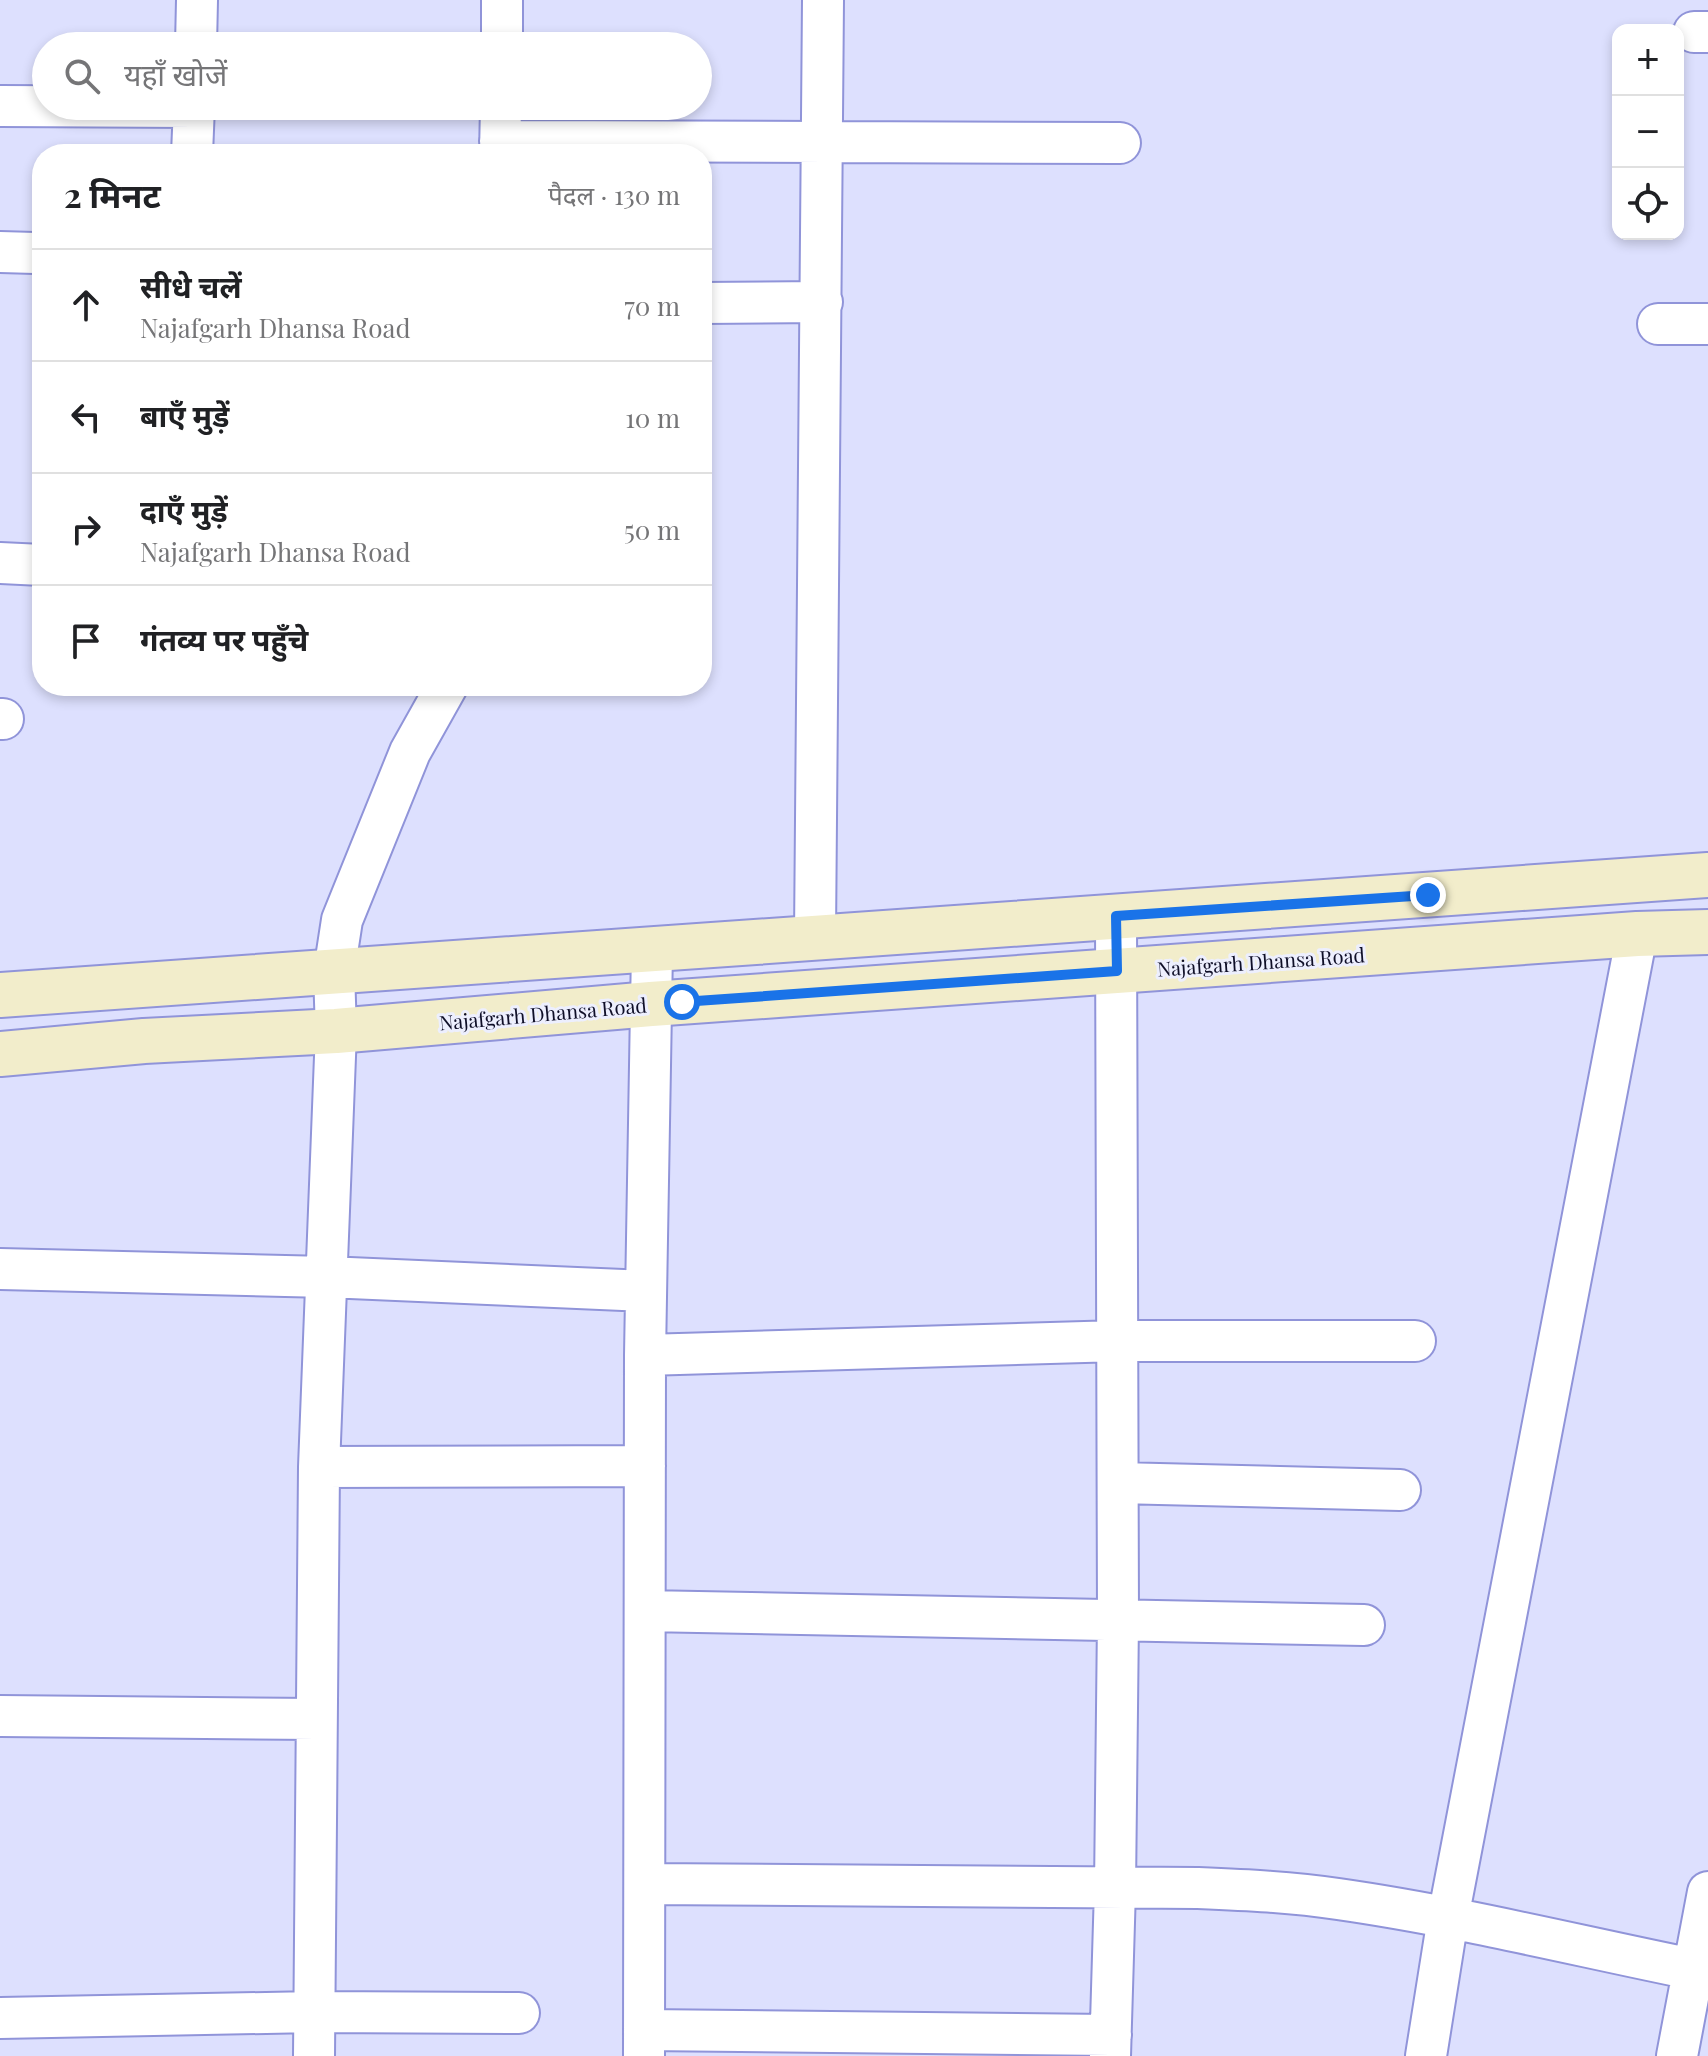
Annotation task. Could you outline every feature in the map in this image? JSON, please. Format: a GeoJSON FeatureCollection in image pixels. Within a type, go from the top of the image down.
{"type":"FeatureCollection","features":[{"type":"Feature","properties":{"kind":"main road"},"geometry":{"type":"LineString","coordinates":[[0,995],[1708,875]]}},
{"type":"Feature","properties":{"kind":"main road","name":"Najafgarh Dhansa Road"},"geometry":{"type":"LineString","coordinates":[[0,1054],[144,1041],[336,1031],[651,1004],[1637,934],[1708,932]]}},
{"type":"Feature","properties":{"kind":"street"},"geometry":{"type":"LineString","coordinates":[[196,32],[197,0]]}},
{"type":"Feature","properties":{"kind":"street"},"geometry":{"type":"LineString","coordinates":[[502,0],[502,32]]}},
{"type":"Feature","properties":{"kind":"street"},"geometry":{"type":"LineString","coordinates":[[815,936],[823,0]]}},
{"type":"Feature","properties":{"kind":"street"},"geometry":{"type":"LineString","coordinates":[[0,106],[32,106]]}},
{"type":"Feature","properties":{"kind":"street"},"geometry":{"type":"LineString","coordinates":[[192,144],[193,120]]}},
{"type":"Feature","properties":{"kind":"street"},"geometry":{"type":"LineString","coordinates":[[501,134],[823,143],[1120,143]]}},
{"type":"Feature","properties":{"kind":"street"},"geometry":{"type":"LineString","coordinates":[[712,303],[822,302]]}},
{"type":"Feature","properties":{"kind":"street"},"geometry":{"type":"LineString","coordinates":[[1658,324],[1708,324]]}},
{"type":"Feature","properties":{"kind":"street"},"geometry":{"type":"LineString","coordinates":[[0,563],[32,565]]}},
{"type":"Feature","properties":{"kind":"street"},"geometry":{"type":"LineString","coordinates":[[314,2056],[319,1467],[336,1031],[334,972],[342,920],[410,752],[441,696]]}},
{"type":"Feature","properties":{"kind":"street"},"geometry":{"type":"LineString","coordinates":[[652,950],[645,1355],[644,2043],[1110,2045],[1118,1619],[1116,916]]}},
{"type":"Feature","properties":{"kind":"street"},"geometry":{"type":"LineString","coordinates":[[1426,2056],[1448,1918],[1637,934]]}},
{"type":"Feature","properties":{"kind":"street"},"geometry":{"type":"LineString","coordinates":[[0,1269],[327,1277],[646,1291]]}},
{"type":"Feature","properties":{"kind":"street"},"geometry":{"type":"LineString","coordinates":[[645,1355],[1119,1341],[1415,1341]]}},
{"type":"Feature","properties":{"kind":"street"},"geometry":{"type":"LineString","coordinates":[[319,1467],[645,1466]]}},
{"type":"Feature","properties":{"kind":"street"},"geometry":{"type":"LineString","coordinates":[[1118,1483],[1400,1490]]}},
{"type":"Feature","properties":{"kind":"street"},"geometry":{"type":"LineString","coordinates":[[645,1611],[1364,1625]]}},
{"type":"Feature","properties":{"kind":"street"},"geometry":{"type":"LineString","coordinates":[[0,1716],[316,1719]]}},
{"type":"Feature","properties":{"kind":"street"},"geometry":{"type":"LineString","coordinates":[[645,1884],[1268,1891],[1339,1899],[1448,1918],[1692,1969]]}},
{"type":"Feature","properties":{"kind":"street"},"geometry":{"type":"LineString","coordinates":[[1677,2056],[1708,1892]]}},
{"type":"Feature","properties":{"kind":"street"},"geometry":{"type":"LineString","coordinates":[[0,2018],[314,2012],[519,2013]]}},
{"type":"Feature","properties":{"kind":"route"},"geometry":{"type":"LineString","coordinates":[[682,1002],[1117,971],[1116,916],[1428,895]]}}]}
